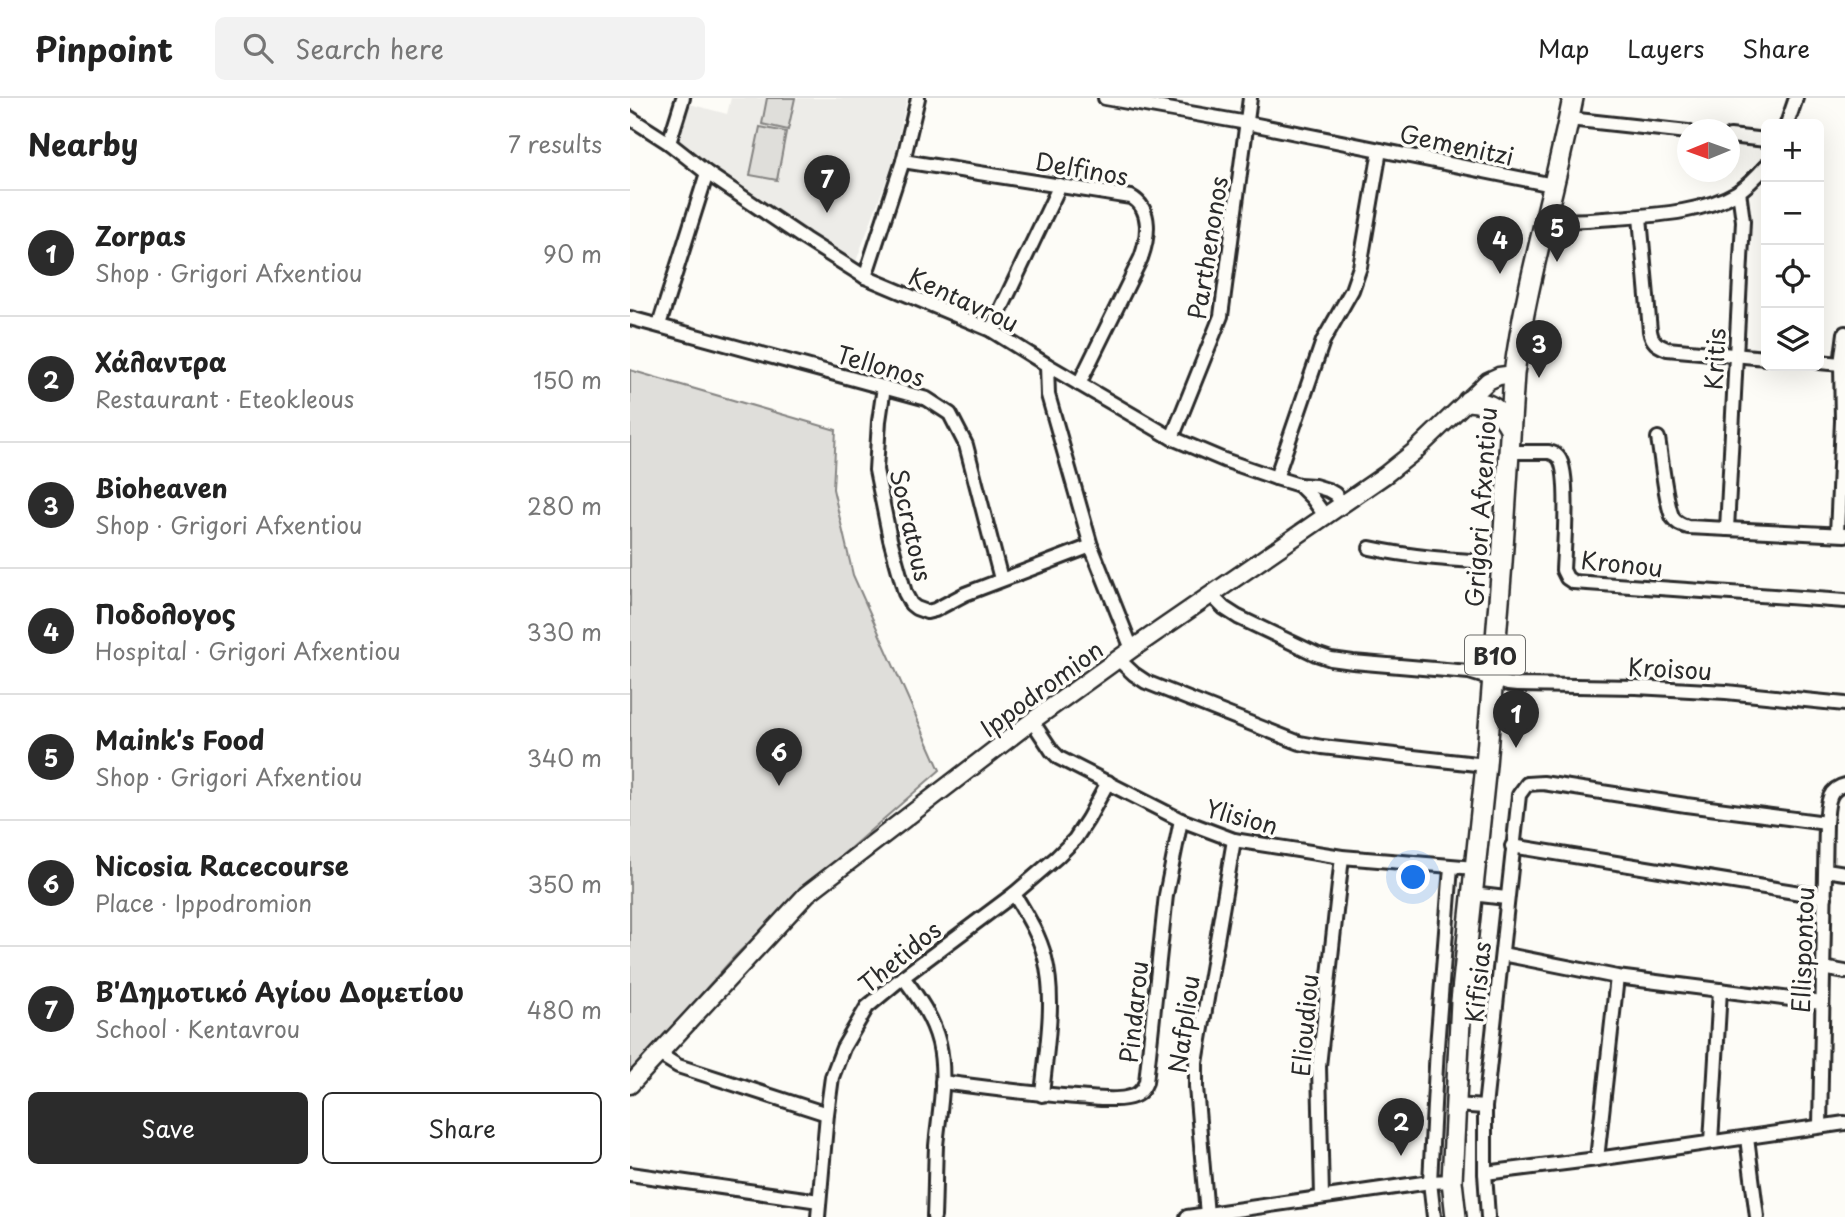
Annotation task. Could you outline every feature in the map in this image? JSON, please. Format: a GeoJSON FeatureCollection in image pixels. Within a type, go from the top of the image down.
{"type":"FeatureCollection","features":[{"type":"Feature","properties":{"kind":"main road","name":"Grigori Afxentiou"},"geometry":{"type":"LineString","coordinates":[[1456,1217],[1452,1181],[1461,1001],[1486,765],[1514,374],[1522,321],[1573,98]]}},
{"type":"Feature","properties":{"kind":"main road"},"geometry":{"type":"LineString","coordinates":[[1468,401],[1492,406],[1505,418],[1510,428]]}},
{"type":"Feature","properties":{"kind":"street"},"geometry":{"type":"LineString","coordinates":[[669,143],[683,98]]}},
{"type":"Feature","properties":{"kind":"street"},"geometry":{"type":"LineString","coordinates":[[865,277],[903,161],[918,98]]}},
{"type":"Feature","properties":{"kind":"street","name":"Gemenitzi"},"geometry":{"type":"LineString","coordinates":[[1105,98],[1247,123],[1553,185]]}},
{"type":"Feature","properties":{"kind":"street","name":"Parthenonos"},"geometry":{"type":"LineString","coordinates":[[1172,438],[1220,316],[1250,98]]}},
{"type":"Feature","properties":{"kind":"street"},"geometry":{"type":"LineString","coordinates":[[1789,119],[1796,98]]}},
{"type":"Feature","properties":{"kind":"street","name":"Kentavrou"},"geometry":{"type":"LineString","coordinates":[[630,118],[669,143],[707,173],[865,277],[991,330],[1172,438],[1276,478],[1328,490],[1343,504]]}},
{"type":"Feature","properties":{"kind":"street"},"geometry":{"type":"LineString","coordinates":[[1569,119],[1677,131]]}},
{"type":"Feature","properties":{"kind":"street"},"geometry":{"type":"LineString","coordinates":[[1740,137],[1761,139]]}},
{"type":"Feature","properties":{"kind":"street"},"geometry":{"type":"LineString","coordinates":[[1276,478],[1323,341],[1356,280],[1380,150]]}},
{"type":"Feature","properties":{"kind":"street","name":"Delfinos"},"geometry":{"type":"LineString","coordinates":[[903,161],[1136,199],[1145,216],[1147,240],[1141,258],[1079,384]]}},
{"type":"Feature","properties":{"kind":"street"},"geometry":{"type":"LineString","coordinates":[[1545,220],[1578,221],[1672,213],[1706,205],[1739,191],[1761,171]]}},
{"type":"Feature","properties":{"kind":"street"},"geometry":{"type":"LineString","coordinates":[[659,325],[707,173]]}},
{"type":"Feature","properties":{"kind":"street"},"geometry":{"type":"LineString","coordinates":[[991,330],[1060,185]]}},
{"type":"Feature","properties":{"kind":"street","name":"Kritis"},"geometry":{"type":"LineString","coordinates":[[1727,529],[1743,221],[1739,191]]}},
{"type":"Feature","properties":{"kind":"street"},"geometry":{"type":"LineString","coordinates":[[1640,217],[1651,338],[1667,349],[1761,358]]}},
{"type":"Feature","properties":{"kind":"street","name":"Tellonos"},"geometry":{"type":"LineString","coordinates":[[630,318],[927,399],[950,414],[966,445],[1001,579]]}},
{"type":"Feature","properties":{"kind":"street"},"geometry":{"type":"LineString","coordinates":[[1658,438],[1670,510],[1680,525],[1841,535],[1841,365],[1845,333]]}},
{"type":"Feature","properties":{"kind":"street"},"geometry":{"type":"LineString","coordinates":[[1824,363],[1841,365]]}},
{"type":"Feature","properties":{"kind":"street"},"geometry":{"type":"LineString","coordinates":[[1047,365],[1048,395],[1090,546],[1132,649]]}},
{"type":"Feature","properties":{"kind":"street","name":"Ippodromion"},"geometry":{"type":"LineString","coordinates":[[630,1085],[807,894],[1032,721],[1385,475],[1494,378],[1514,374]]}},
{"type":"Feature","properties":{"kind":"street","name":"Socratous"},"geometry":{"type":"LineString","coordinates":[[884,387],[876,470],[893,550],[905,593],[911,604],[921,611],[935,610],[1001,579],[1090,546]]}},
{"type":"Feature","properties":{"kind":"street","name":"Kronou"},"geometry":{"type":"LineString","coordinates":[[1509,452],[1549,452],[1560,459],[1565,480],[1563,570],[1573,582],[1845,601]]}},
{"type":"Feature","properties":{"kind":"street"},"geometry":{"type":"LineString","coordinates":[[1299,485],[1325,517]]}},
{"type":"Feature","properties":{"kind":"street"},"geometry":{"type":"LineString","coordinates":[[1370,548],[1408,556],[1502,563]]}},
{"type":"Feature","properties":{"kind":"street","name":"Kroisou"},"geometry":{"type":"LineString","coordinates":[[1211,595],[1238,617],[1331,659],[1469,672],[1517,685],[1726,692],[1845,704]]}},
{"type":"Feature","properties":{"kind":"street"},"geometry":{"type":"LineString","coordinates":[[1119,660],[1146,682],[1300,743],[1486,765]]}},
{"type":"Feature","properties":{"kind":"street","name":"Ylision"},"geometry":{"type":"LineString","coordinates":[[1032,721],[1055,755],[1181,820],[1234,840],[1342,858],[1475,868]]}},
{"type":"Feature","properties":{"kind":"street","name":"Thetidos"},"geometry":{"type":"LineString","coordinates":[[818,1217],[832,1077],[843,1048],[867,1007],[1014,894],[1057,856],[1074,839],[1088,819],[1108,782]]}},
{"type":"Feature","properties":{"kind":"street","name":"Kifisias"},"geometry":{"type":"LineString","coordinates":[[1488,1217],[1485,1107],[1512,846],[1519,795],[1527,784],[1543,783],[1826,823]]}},
{"type":"Feature","properties":{"kind":"street","name":"Ellispontou"},"geometry":{"type":"LineString","coordinates":[[1820,1126],[1826,823],[1831,793],[1836,787],[1845,785]]}},
{"type":"Feature","properties":{"kind":"street","name":"Pindarou"},"geometry":{"type":"LineString","coordinates":[[942,1082],[1042,1094],[1114,1099],[1132,1097],[1143,1090],[1166,895],[1181,820]]}},
{"type":"Feature","properties":{"kind":"street","name":"Nafpliou"},"geometry":{"type":"LineString","coordinates":[[1207,1214],[1196,1063],[1234,840]]}},
{"type":"Feature","properties":{"kind":"street"},"geometry":{"type":"LineString","coordinates":[[1512,846],[1825,897]]}},
{"type":"Feature","properties":{"kind":"street","name":"Elioudiou"},"geometry":{"type":"LineString","coordinates":[[1322,1197],[1319,1066],[1342,858]]}},
{"type":"Feature","properties":{"kind":"street"},"geometry":{"type":"LineString","coordinates":[[1434,1217],[1430,1182],[1451,867]]}},
{"type":"Feature","properties":{"kind":"street"},"geometry":{"type":"LineString","coordinates":[[1826,870],[1845,873]]}},
{"type":"Feature","properties":{"kind":"street"},"geometry":{"type":"LineString","coordinates":[[1014,894],[1039,940],[1049,981],[1050,1004],[1042,1094]]}},
{"type":"Feature","properties":{"kind":"street"},"geometry":{"type":"LineString","coordinates":[[1472,894],[1506,898]]}},
{"type":"Feature","properties":{"kind":"street"},"geometry":{"type":"LineString","coordinates":[[1502,954],[1617,977],[1822,1003]]}},
{"type":"Feature","properties":{"kind":"street"},"geometry":{"type":"LineString","coordinates":[[1823,968],[1845,972]]}},
{"type":"Feature","properties":{"kind":"street"},"geometry":{"type":"LineString","coordinates":[[903,977],[928,1012],[939,1043],[942,1082],[934,1217]]}},
{"type":"Feature","properties":{"kind":"street"},"geometry":{"type":"LineString","coordinates":[[1597,1159],[1617,977]]}},
{"type":"Feature","properties":{"kind":"street"},"geometry":{"type":"LineString","coordinates":[[1711,1142],[1720,990]]}},
{"type":"Feature","properties":{"kind":"street"},"geometry":{"type":"LineString","coordinates":[[659,1054],[678,1066],[827,1114]]}},
{"type":"Feature","properties":{"kind":"street"},"geometry":{"type":"LineString","coordinates":[[1455,1105],[1485,1107]]}},
{"type":"Feature","properties":{"kind":"street"},"geometry":{"type":"LineString","coordinates":[[1485,1173],[1845,1123]]}},
{"type":"Feature","properties":{"kind":"street"},"geometry":{"type":"LineString","coordinates":[[1747,1138],[1757,1217]]}},
{"type":"Feature","properties":{"kind":"street"},"geometry":{"type":"LineString","coordinates":[[630,1174],[819,1201]]}},
{"type":"Feature","properties":{"kind":"street"},"geometry":{"type":"LineString","coordinates":[[1187,1217],[1452,1181]]}},
{"type":"Feature","properties":{"kind":"shaded area"},"geometry":{"type":"Polygon","coordinates":[[[731,98],[907,98],[893,162],[855,264],[674,142],[686,103],[727,114],[731,98]]]}},
{"type":"Feature","properties":{"kind":"shaded area"},"geometry":{"type":"Polygon","coordinates":[[[767,98],[795,98],[788,130],[762,124],[767,98]]]}},
{"type":"Feature","properties":{"kind":"shaded area"},"geometry":{"type":"Polygon","coordinates":[[[760,127],[786,132],[777,180],[750,175],[760,127]]]}},
{"type":"Feature","properties":{"kind":"shaded area"},"geometry":{"type":"Polygon","coordinates":[[[630,370],[836,430],[833,489],[853,575],[940,770],[809,884],[735,956],[630,1074],[630,370]]]}},
{"type":"Feature","properties":{"kind":"place","name":"Β'Δημοτικό Αγίου Δομετίου"},"geometry":{"type":"Point","coordinates":[827,213]}},
{"type":"Feature","properties":{"kind":"place","name":"Maink's Food"},"geometry":{"type":"Point","coordinates":[1557,262]}},
{"type":"Feature","properties":{"kind":"place","name":"Ποδολογος"},"geometry":{"type":"Point","coordinates":[1500,274]}},
{"type":"Feature","properties":{"kind":"place","name":"Bioheaven"},"geometry":{"type":"Point","coordinates":[1539,378]}},
{"type":"Feature","properties":{"kind":"place","name":"Zorpas"},"geometry":{"type":"Point","coordinates":[1516,748]}},
{"type":"Feature","properties":{"kind":"place","name":"Nicosia Racecourse"},"geometry":{"type":"Point","coordinates":[779,786]}},
{"type":"Feature","properties":{"kind":"place","name":"Χάλαντρα"},"geometry":{"type":"Point","coordinates":[1401,1156]}}]}
